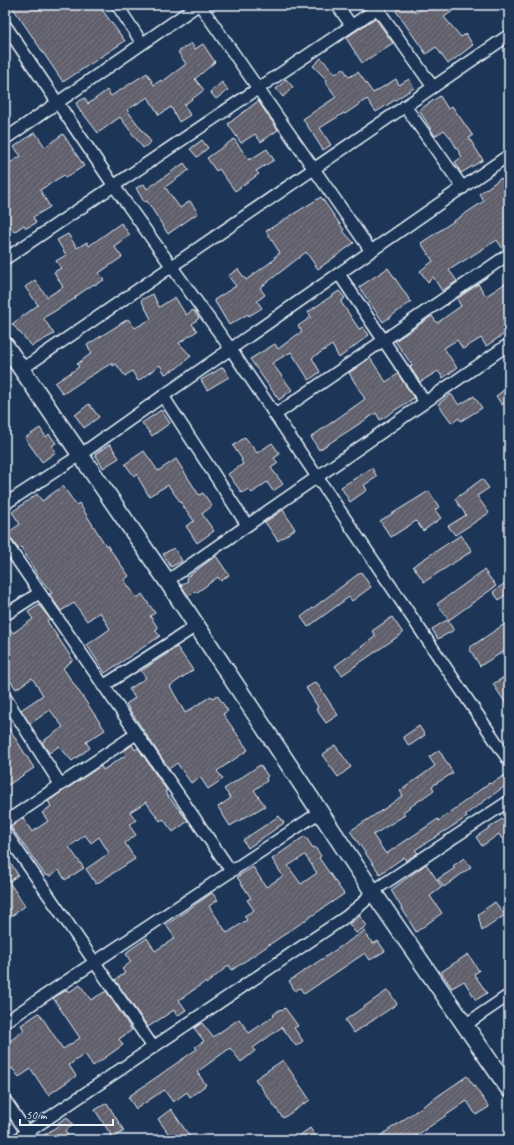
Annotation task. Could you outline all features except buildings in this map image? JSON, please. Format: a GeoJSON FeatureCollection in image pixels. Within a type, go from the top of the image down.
{"type":"FeatureCollection","features":[{"type":"Feature","properties":{"kind":"street"},"geometry":{"type":"LineString","coordinates":[[117,5],[142,43]]}},
{"type":"Feature","properties":{"kind":"street"},"geometry":{"type":"LineString","coordinates":[[5,139],[199,5],[371,251]]}},
{"type":"Feature","properties":{"kind":"street"},"geometry":{"type":"LineString","coordinates":[[337,5],[351,25]]}},
{"type":"Feature","properties":{"kind":"street"},"geometry":{"type":"LineString","coordinates":[[5,259],[351,25],[380,7],[433,87]]}},
{"type":"Feature","properties":{"kind":"street"},"geometry":{"type":"LineString","coordinates":[[5,25],[114,186],[230,348],[318,476],[509,761]]}},
{"type":"Feature","properties":{"kind":"street"},"geometry":{"type":"LineString","coordinates":[[22,369],[509,35]]}},
{"type":"Feature","properties":{"kind":"street"},"geometry":{"type":"LineString","coordinates":[[405,106],[463,188]]}},
{"type":"Feature","properties":{"kind":"street"},"geometry":{"type":"LineString","coordinates":[[5,504],[80,455],[230,348],[509,155]]}},
{"type":"Feature","properties":{"kind":"street"},"geometry":{"type":"LineString","coordinates":[[275,415],[509,254]]}},
{"type":"Feature","properties":{"kind":"street"},"geometry":{"type":"LineString","coordinates":[[339,274],[425,402]]}},
{"type":"Feature","properties":{"kind":"street"},"geometry":{"type":"LineString","coordinates":[[167,581],[509,344]]}},
{"type":"Feature","properties":{"kind":"street"},"geometry":{"type":"LineString","coordinates":[[5,345],[167,581],[373,892],[509,1089]]}},
{"type":"Feature","properties":{"kind":"street"},"geometry":{"type":"LineString","coordinates":[[163,396],[247,525]]}},
{"type":"Feature","properties":{"kind":"street"},"geometry":{"type":"LineString","coordinates":[[5,542],[231,871]]}},
{"type":"Feature","properties":{"kind":"street"},"geometry":{"type":"LineString","coordinates":[[5,616],[39,593]]}},
{"type":"Feature","properties":{"kind":"street"},"geometry":{"type":"LineString","coordinates":[[103,686],[196,626]]}},
{"type":"Feature","properties":{"kind":"street"},"geometry":{"type":"LineString","coordinates":[[5,699],[60,784]]}},
{"type":"Feature","properties":{"kind":"street"},"geometry":{"type":"LineString","coordinates":[[5,822],[136,734]]}},
{"type":"Feature","properties":{"kind":"street"},"geometry":{"type":"LineString","coordinates":[[16,1140],[347,916],[364,902],[373,892],[509,801]]}},
{"type":"Feature","properties":{"kind":"street"},"geometry":{"type":"LineString","coordinates":[[5,1022],[94,961],[320,812]]}},
{"type":"Feature","properties":{"kind":"street"},"geometry":{"type":"LineString","coordinates":[[5,832],[153,1047]]}},
{"type":"Feature","properties":{"kind":"street"},"geometry":{"type":"LineString","coordinates":[[465,1025],[509,995]]}},
{"type":"Feature","properties":{"kind":"street"},"geometry":{"type":"LineString","coordinates":[[5,1100],[27,1133]]}}]}
